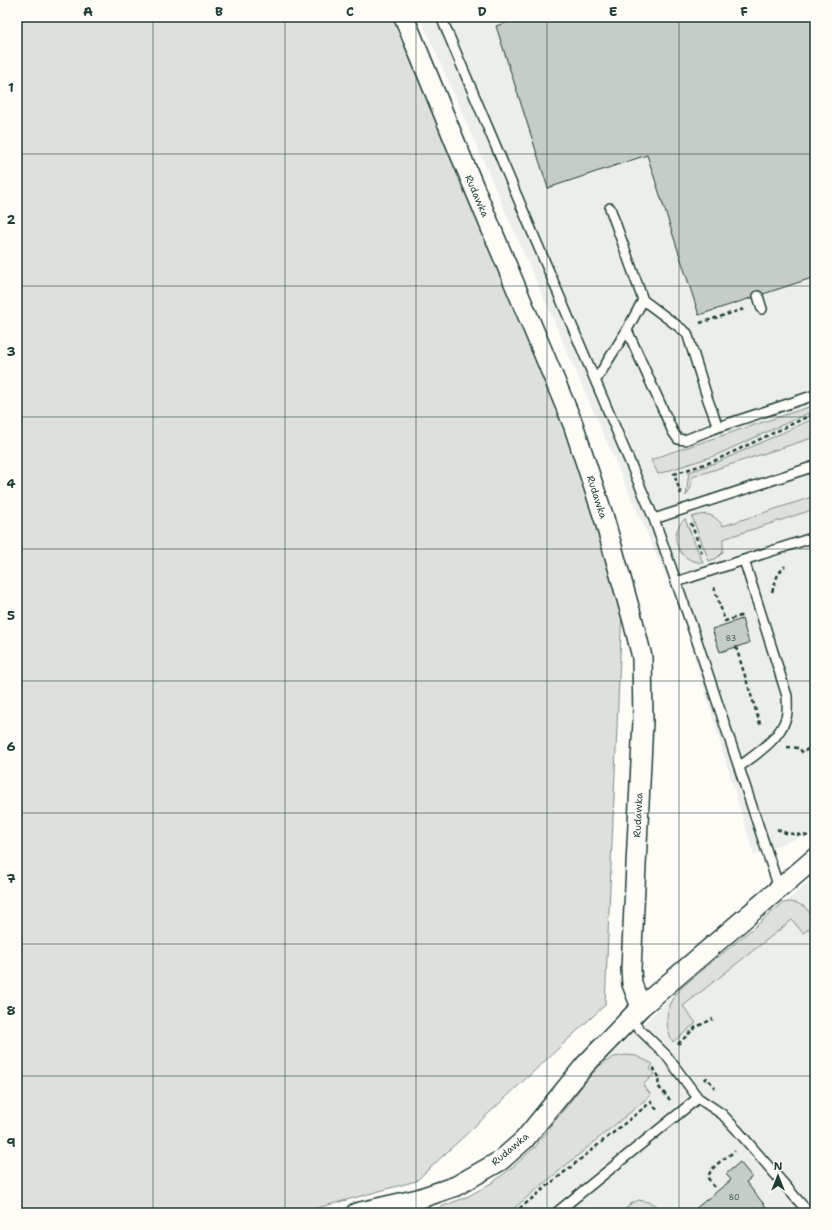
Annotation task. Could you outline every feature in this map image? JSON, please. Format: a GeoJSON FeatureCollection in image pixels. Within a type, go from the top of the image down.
{"type":"FeatureCollection","features":[{"type":"Feature","properties":{"kind":"street","name":"Rudawka"},"geometry":{"type":"LineString","coordinates":[[404,17],[573,424],[604,518],[642,657],[643,721],[631,969],[635,1013]]}},
{"type":"Feature","properties":{"kind":"street","name":"Rudawka"},"geometry":{"type":"LineString","coordinates":[[356,1213],[418,1199],[456,1186],[500,1161],[524,1140],[585,1065],[635,1013],[815,858]]}},
{"type":"Feature","properties":{"kind":"lane"},"geometry":{"type":"LineString","coordinates":[[441,17],[654,519],[779,888]]}},
{"type":"Feature","properties":{"kind":"lane"},"geometry":{"type":"LineString","coordinates":[[610,208],[643,300],[688,333],[718,428]]}},
{"type":"Feature","properties":{"kind":"lane"},"geometry":{"type":"LineString","coordinates":[[758,296],[762,309]]}},
{"type":"Feature","properties":{"kind":"lane"},"geometry":{"type":"LineString","coordinates":[[596,380],[627,330],[643,300]]}},
{"type":"Feature","properties":{"kind":"lane"},"geometry":{"type":"LineString","coordinates":[[627,330],[673,432],[678,439],[685,440],[815,395]]}},
{"type":"Feature","properties":{"kind":"lane"},"geometry":{"type":"LineString","coordinates":[[654,519],[815,466]]}},
{"type":"Feature","properties":{"kind":"lane"},"geometry":{"type":"LineString","coordinates":[[676,582],[815,537]]}},
{"type":"Feature","properties":{"kind":"lane"},"geometry":{"type":"LineString","coordinates":[[739,767],[770,742],[779,730],[786,717],[787,696],[744,560]]}},
{"type":"Feature","properties":{"kind":"lane"},"geometry":{"type":"LineString","coordinates":[[635,1013],[698,1098],[722,1114],[809,1213]]}},
{"type":"Feature","properties":{"kind":"lane"},"geometry":{"type":"LineString","coordinates":[[556,1213],[698,1098]]}},
{"type":"Feature","properties":{"kind":"path"},"geometry":{"type":"LineString","coordinates":[[688,333],[690,326],[750,307]]}},
{"type":"Feature","properties":{"kind":"path"},"geometry":{"type":"LineString","coordinates":[[784,566],[774,582],[772,590],[773,605],[726,622],[674,474],[714,461],[815,414]]}},
{"type":"Feature","properties":{"kind":"path"},"geometry":{"type":"LineString","coordinates":[[736,647],[762,732],[778,752],[786,747],[794,746],[803,753],[813,744]]}},
{"type":"Feature","properties":{"kind":"path"},"geometry":{"type":"LineString","coordinates":[[774,826],[786,833],[814,836]]}},
{"type":"Feature","properties":{"kind":"path"},"geometry":{"type":"LineString","coordinates":[[714,1187],[708,1178],[712,1169],[747,1141]]}},
{"type":"Feature","properties":{"kind":"shaded area"},"geometry":{"type":"Polygon","coordinates":[[[17,17],[395,17],[450,153],[568,431],[622,610],[605,1005],[416,1181],[299,1213],[17,1213],[17,17]]]}},
{"type":"Feature","properties":{"kind":"shaded area"},"geometry":{"type":"Polygon","coordinates":[[[420,17],[815,17],[815,831],[754,855],[679,606],[420,17]]]}},
{"type":"Feature","properties":{"kind":"shaded area"},"geometry":{"type":"Polygon","coordinates":[[[815,405],[815,410],[714,456],[658,474],[651,460],[669,453],[815,405]]]}},
{"type":"Feature","properties":{"kind":"shaded area"},"geometry":{"type":"Polygon","coordinates":[[[815,418],[815,437],[692,477],[691,487],[686,496],[689,472],[718,462],[815,418]]]}},
{"type":"Feature","properties":{"kind":"shaded area"},"geometry":{"type":"Polygon","coordinates":[[[815,496],[815,509],[723,539],[723,552],[717,558],[709,561],[692,517],[706,514],[710,515],[723,526],[815,496]]]}},
{"type":"Feature","properties":{"kind":"shaded area"},"geometry":{"type":"Polygon","coordinates":[[[685,519],[703,563],[692,561],[679,550],[676,533],[681,523],[685,519]]]}},
{"type":"Feature","properties":{"kind":"shaded area"},"geometry":{"type":"Polygon","coordinates":[[[815,877],[815,1213],[416,1213],[435,1209],[467,1197],[493,1182],[514,1166],[535,1147],[597,1067],[681,988],[815,877]]]}},
{"type":"Feature","properties":{"kind":"shaded area"},"geometry":{"type":"Polygon","coordinates":[[[790,902],[803,906],[808,911],[812,917],[810,928],[803,933],[792,920],[683,1006],[696,1023],[673,1042],[667,1021],[669,1007],[681,988],[783,903],[790,902]]]}},
{"type":"Feature","properties":{"kind":"shaded area"},"geometry":{"type":"Polygon","coordinates":[[[626,1055],[636,1056],[653,1064],[650,1069],[654,1074],[643,1085],[651,1095],[508,1213],[416,1213],[435,1209],[467,1197],[493,1182],[535,1147],[597,1067],[614,1057],[626,1055]]]}},
{"type":"Feature","properties":{"kind":"shaded area"},"geometry":{"type":"Polygon","coordinates":[[[639,1200],[653,1204],[664,1213],[621,1213],[632,1203],[639,1200]]]}},
{"type":"Feature","properties":{"kind":"building"},"geometry":{"type":"Polygon","coordinates":[[[523,17],[815,17],[815,277],[699,315],[647,155],[548,188],[496,26],[523,17]]]}},
{"type":"Feature","properties":{"kind":"building"},"geometry":{"type":"Polygon","coordinates":[[[742,619],[749,643],[720,652],[712,629],[742,619]]]}},
{"type":"Feature","properties":{"kind":"building"},"geometry":{"type":"Polygon","coordinates":[[[740,1162],[752,1177],[746,1182],[771,1213],[690,1213],[731,1180],[726,1174],[740,1162]]]}}]}
